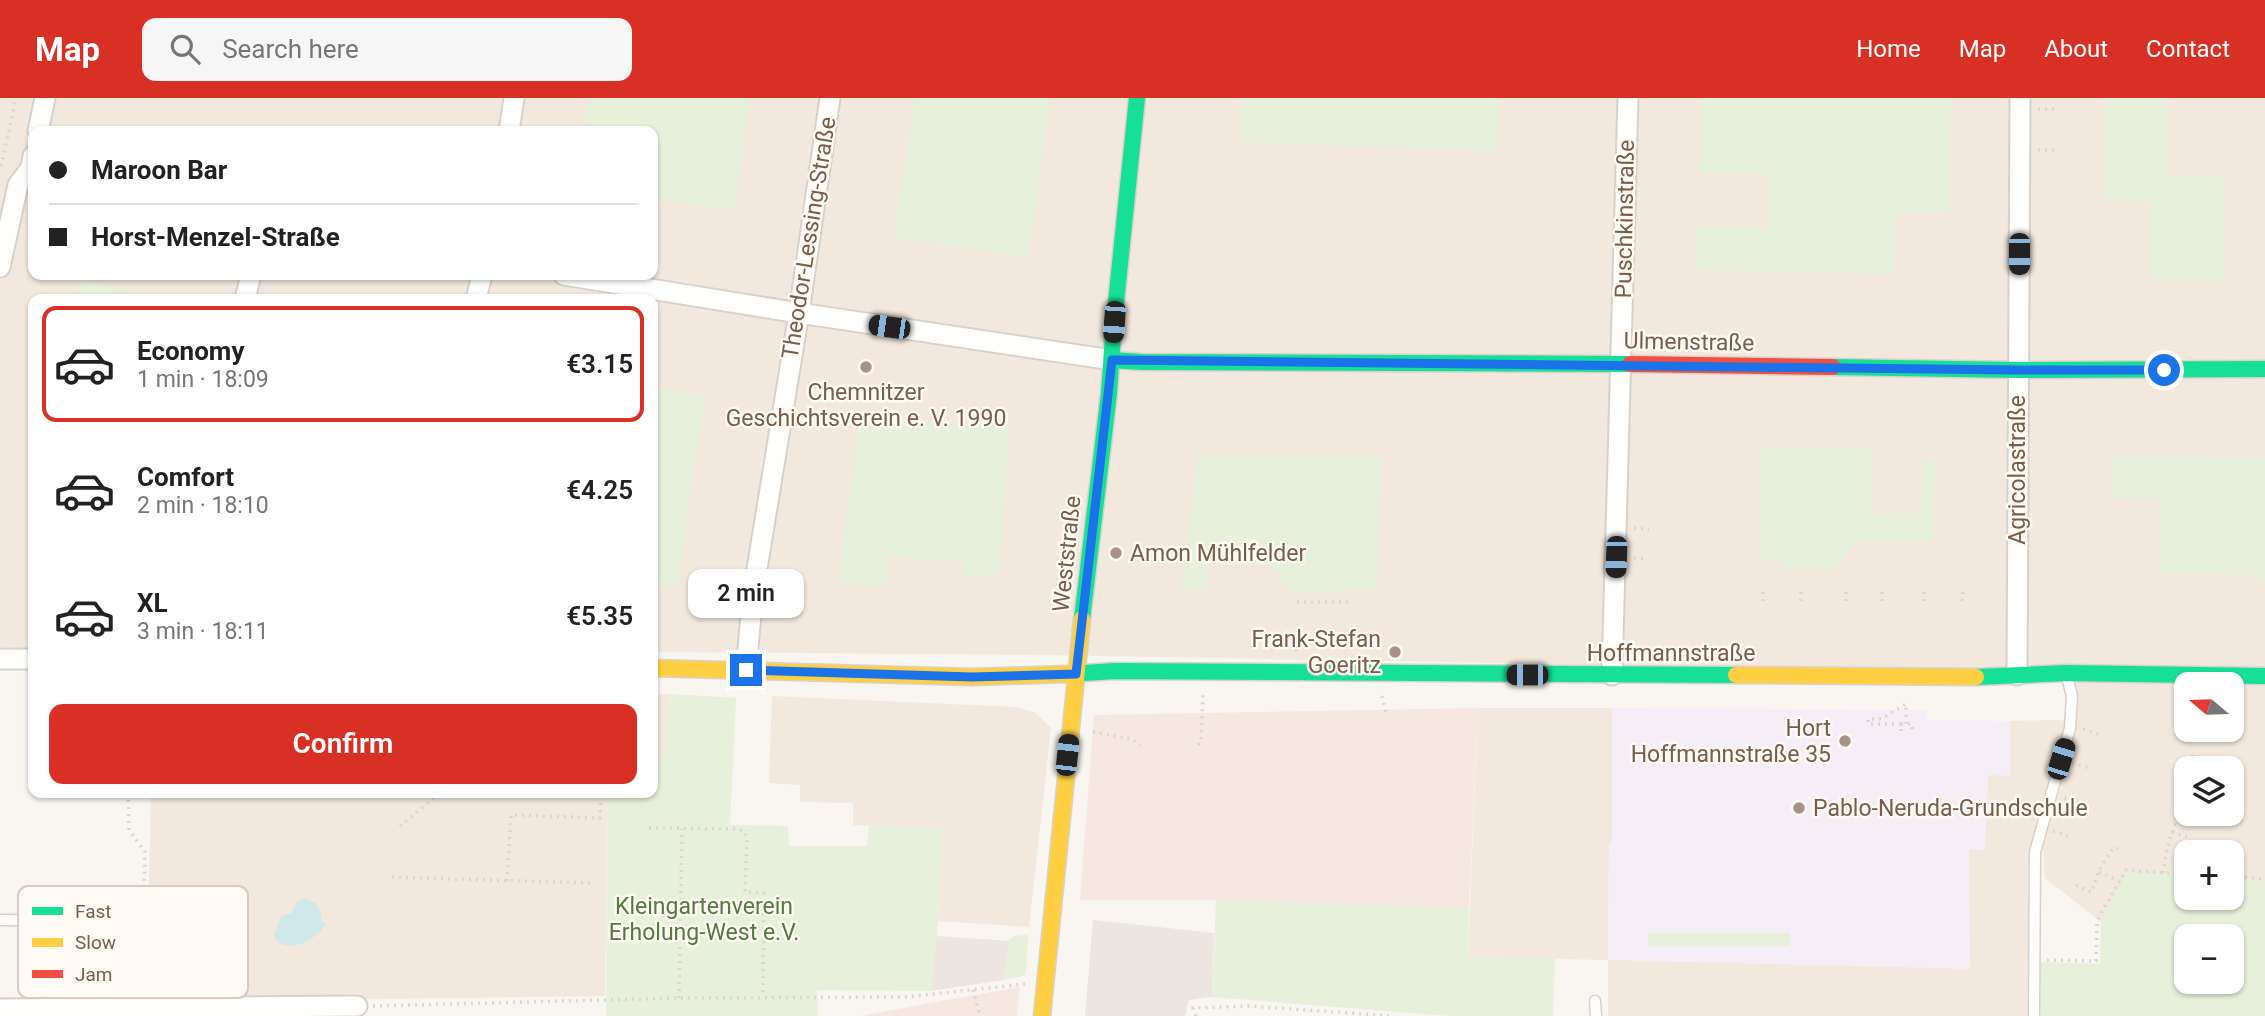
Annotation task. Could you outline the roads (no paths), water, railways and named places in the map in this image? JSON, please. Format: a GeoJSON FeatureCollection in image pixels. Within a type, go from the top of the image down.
{"type":"FeatureCollection","features":[{"type":"Feature","properties":{"kind":"street"},"geometry":{"type":"LineString","coordinates":[[39,126],[45,98]]}},
{"type":"Feature","properties":{"kind":"street"},"geometry":{"type":"LineString","coordinates":[[510,126],[514,98]]}},
{"type":"Feature","properties":{"kind":"street","name":"Theodor-Lessing-Straße"},"geometry":{"type":"LineString","coordinates":[[746,670],[753,593],[799,313],[830,98]]}},
{"type":"Feature","properties":{"kind":"street","name":"Weststraße"},"geometry":{"type":"LineString","coordinates":[[1042,1016],[1076,674],[1112,360],[1137,98]]}},
{"type":"Feature","properties":{"kind":"street","name":"Puschkinstraße"},"geometry":{"type":"LineString","coordinates":[[1612,675],[1628,98]]}},
{"type":"Feature","properties":{"kind":"street","name":"Agricolastraße"},"geometry":{"type":"LineString","coordinates":[[2017,675],[2020,98]]}},
{"type":"Feature","properties":{"kind":"street"},"geometry":{"type":"LineString","coordinates":[[0,267],[13,180],[28,170]]}},
{"type":"Feature","properties":{"kind":"street"},"geometry":{"type":"LineString","coordinates":[[595,280],[1112,360]]}},
{"type":"Feature","properties":{"kind":"street","name":"Ulmenstraße"},"geometry":{"type":"LineString","coordinates":[[1112,360],[2017,370],[2265,369]]}},
{"type":"Feature","properties":{"kind":"street"},"geometry":{"type":"LineString","coordinates":[[0,659],[28,659]]}},
{"type":"Feature","properties":{"kind":"street","name":"Hoffmannstraße"},"geometry":{"type":"LineString","coordinates":[[658,668],[972,677],[1099,671],[1974,677],[2066,673],[2265,676]]}},
{"type":"Feature","properties":{"kind":"street"},"geometry":{"type":"LineString","coordinates":[[0,1009],[357,1006]]}},
{"type":"Feature","properties":{"kind":"lane"},"geometry":{"type":"LineString","coordinates":[[2034,1014],[2035,852],[2070,725],[2072,696],[2066,673]]}},
{"type":"Feature","properties":{"kind":"lane"},"geometry":{"type":"LineString","coordinates":[[0,920],[18,920]]}},
{"type":"Feature","properties":{"kind":"lane"},"geometry":{"type":"LineString","coordinates":[[1595,1001],[1596,1016]]}},
{"type":"Feature","properties":{"kind":"water"},"geometry":{"type":"Polygon","coordinates":[[[304,898],[316,904],[322,923],[326,923],[306,942],[293,946],[280,944],[274,936],[281,916],[291,914],[296,903],[304,898]]]}},
{"type":"Feature","properties":{"kind":"place","name":"Chemnitzer Geschichtsverein e. V. 1990"},"geometry":{"type":"Point","coordinates":[866,367]}},
{"type":"Feature","properties":{"kind":"place","name":"Amon Mühlfelder"},"geometry":{"type":"Point","coordinates":[1116,553]}},
{"type":"Feature","properties":{"kind":"place","name":"Frank-Stefan Goeritz"},"geometry":{"type":"Point","coordinates":[1395,652]}},
{"type":"Feature","properties":{"kind":"place","name":"Hort Hoffmannstraße 35"},"geometry":{"type":"Point","coordinates":[1845,741]}},
{"type":"Feature","properties":{"kind":"place","name":"Pablo-Neruda-Grundschule"},"geometry":{"type":"Point","coordinates":[1799,808]}},
{"type":"Feature","properties":{"kind":"park label","name":"Kleingartenverein Erholung-West e.V."},"geometry":{"type":"Point","coordinates":[704,919]}}]}
